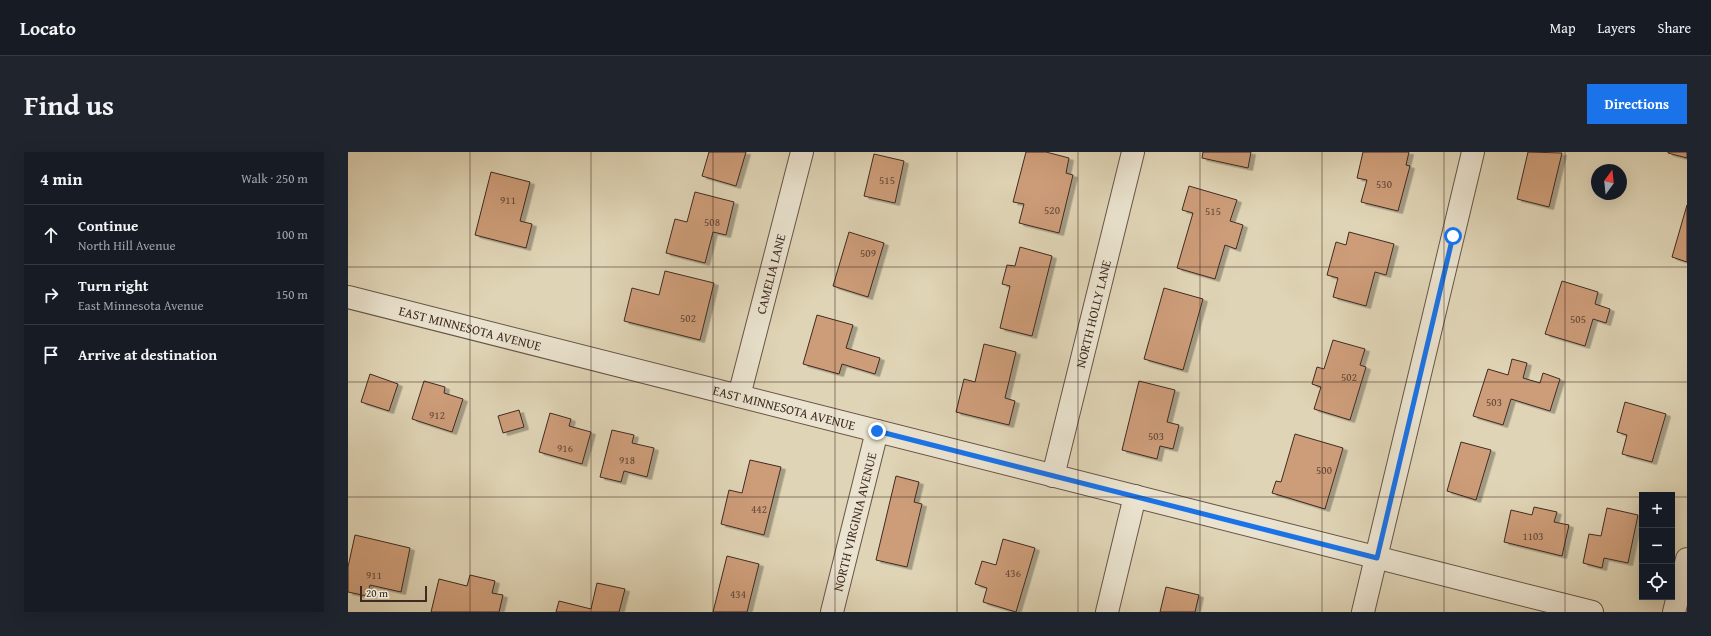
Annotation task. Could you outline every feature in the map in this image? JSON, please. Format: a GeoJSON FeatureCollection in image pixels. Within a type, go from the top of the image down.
{"type":"FeatureCollection","features":[{"type":"Feature","properties":{"kind":"street","name":"CAMELIA LANE"},"geometry":{"type":"LineString","coordinates":[[739,396],[802,152]]}},
{"type":"Feature","properties":{"kind":"street","name":"NORTH HOLLY LANE"},"geometry":{"type":"LineString","coordinates":[[1053,476],[1133,152]]}},
{"type":"Feature","properties":{"kind":"street"},"geometry":{"type":"LineString","coordinates":[[1363,612],[1473,152]]}},
{"type":"Feature","properties":{"kind":"street","name":"EAST MINNESOTA AVENUE"},"geometry":{"type":"LineString","coordinates":[[348,297],[1592,612]]}},
{"type":"Feature","properties":{"kind":"street","name":"NORTH VIRGINIA AVENUE"},"geometry":{"type":"LineString","coordinates":[[832,612],[877,431]]}},
{"type":"Feature","properties":{"kind":"street"},"geometry":{"type":"LineString","coordinates":[[1106,612],[1134,496]]}},
{"type":"Feature","properties":{"kind":"street"},"geometry":{"type":"LineString","coordinates":[[1674,612],[1687,559]]}},
{"type":"Feature","properties":{"kind":"building"},"geometry":{"type":"Polygon","coordinates":[[[709,152],[746,152],[736,186],[702,176],[709,152]]]}},
{"type":"Feature","properties":{"kind":"building"},"geometry":{"type":"Polygon","coordinates":[[[1026,152],[1046,152],[1069,158],[1066,173],[1073,175],[1059,233],[1019,223],[1024,204],[1013,202],[1026,152]]]}},
{"type":"Feature","properties":{"kind":"building"},"geometry":{"type":"Polygon","coordinates":[[[1203,152],[1251,152],[1248,168],[1202,158],[1203,152]]]}},
{"type":"Feature","properties":{"kind":"building"},"geometry":{"type":"Polygon","coordinates":[[[1363,152],[1409,152],[1406,165],[1410,166],[1398,211],[1361,202],[1367,180],[1357,178],[1363,152]]]}},
{"type":"Feature","properties":{"kind":"building"},"geometry":{"type":"Polygon","coordinates":[[[1528,152],[1562,153],[1549,207],[1517,199],[1528,152]]]}},
{"type":"Feature","properties":{"kind":"building"},"geometry":{"type":"Polygon","coordinates":[[[1687,152],[1687,158],[1668,153],[1687,152]]]}},
{"type":"Feature","properties":{"kind":"building"},"geometry":{"type":"Polygon","coordinates":[[[874,154],[904,161],[895,203],[864,196],[874,154]]]}},
{"type":"Feature","properties":{"kind":"building"},"geometry":{"type":"Polygon","coordinates":[[[491,172],[530,182],[520,221],[532,224],[526,248],[475,235],[491,172]]]}},
{"type":"Feature","properties":{"kind":"building"},"geometry":{"type":"Polygon","coordinates":[[[1189,186],[1237,200],[1230,221],[1243,225],[1236,249],[1225,245],[1215,279],[1177,268],[1193,213],[1182,210],[1189,186]]]}},
{"type":"Feature","properties":{"kind":"building"},"geometry":{"type":"Polygon","coordinates":[[[695,192],[734,202],[726,235],[713,232],[705,263],[666,253],[675,219],[687,222],[695,192]]]}},
{"type":"Feature","properties":{"kind":"building"},"geometry":{"type":"Polygon","coordinates":[[[1687,205],[1687,262],[1672,257],[1687,205]]]}},
{"type":"Feature","properties":{"kind":"building"},"geometry":{"type":"Polygon","coordinates":[[[849,232],[884,243],[868,297],[833,286],[849,232]]]}},
{"type":"Feature","properties":{"kind":"building"},"geometry":{"type":"Polygon","coordinates":[[[1349,232],[1394,244],[1386,275],[1375,272],[1366,306],[1333,297],[1338,278],[1327,275],[1336,242],[1346,245],[1349,232]]]}},
{"type":"Feature","properties":{"kind":"building"},"geometry":{"type":"Polygon","coordinates":[[[1020,247],[1052,256],[1032,336],[1000,328],[1010,286],[1002,284],[1007,265],[1015,266],[1020,247]]]}},
{"type":"Feature","properties":{"kind":"building"},"geometry":{"type":"Polygon","coordinates":[[[665,271],[714,283],[700,340],[624,321],[632,288],[659,295],[665,271]]]}},
{"type":"Feature","properties":{"kind":"building"},"geometry":{"type":"Polygon","coordinates":[[[1562,281],[1598,292],[1595,304],[1610,309],[1606,323],[1593,319],[1585,346],[1545,334],[1562,281]]]}},
{"type":"Feature","properties":{"kind":"building"},"geometry":{"type":"Polygon","coordinates":[[[1164,288],[1203,299],[1183,370],[1144,359],[1164,288]]]}},
{"type":"Feature","properties":{"kind":"building"},"geometry":{"type":"Polygon","coordinates":[[[817,315],[853,325],[846,348],[880,358],[875,374],[842,364],[839,374],[803,364],[817,315]]]}},
{"type":"Feature","properties":{"kind":"building"},"geometry":{"type":"Polygon","coordinates":[[[1333,340],[1365,349],[1360,365],[1366,367],[1350,420],[1314,409],[1321,387],[1312,384],[1317,367],[1324,369],[1333,340]]]}},
{"type":"Feature","properties":{"kind":"building"},"geometry":{"type":"Polygon","coordinates":[[[984,344],[1016,352],[1005,398],[1015,401],[1009,425],[956,412],[964,379],[975,382],[984,344]]]}},
{"type":"Feature","properties":{"kind":"building"},"geometry":{"type":"Polygon","coordinates":[[[1512,359],[1527,363],[1523,378],[1540,383],[1543,373],[1560,379],[1550,411],[1511,399],[1503,425],[1473,416],[1488,369],[1508,375],[1512,359]]]}},
{"type":"Feature","properties":{"kind":"building"},"geometry":{"type":"Polygon","coordinates":[[[370,374],[398,384],[389,411],[361,402],[370,374]]]}},
{"type":"Feature","properties":{"kind":"building"},"geometry":{"type":"Polygon","coordinates":[[[424,381],[445,387],[444,393],[463,399],[452,432],[412,419],[424,381]]]}},
{"type":"Feature","properties":{"kind":"building"},"geometry":{"type":"Polygon","coordinates":[[[1139,381],[1175,390],[1167,422],[1179,425],[1173,449],[1160,446],[1157,459],[1122,450],[1139,381]]]}},
{"type":"Feature","properties":{"kind":"building"},"geometry":{"type":"Polygon","coordinates":[[[1625,402],[1666,414],[1652,462],[1622,454],[1627,435],[1617,432],[1625,402]]]}},
{"type":"Feature","properties":{"kind":"building"},"geometry":{"type":"Polygon","coordinates":[[[519,410],[524,427],[503,433],[498,416],[519,410]]]}},
{"type":"Feature","properties":{"kind":"building"},"geometry":{"type":"Polygon","coordinates":[[[550,413],[571,419],[569,426],[591,432],[582,464],[539,452],[550,413]]]}},
{"type":"Feature","properties":{"kind":"building"},"geometry":{"type":"Polygon","coordinates":[[[612,430],[634,435],[632,443],[654,448],[647,477],[624,471],[621,482],[600,477],[612,430]]]}},
{"type":"Feature","properties":{"kind":"building"},"geometry":{"type":"Polygon","coordinates":[[[1295,434],[1343,448],[1325,509],[1272,493],[1276,481],[1281,482],[1295,434]]]}},
{"type":"Feature","properties":{"kind":"building"},"geometry":{"type":"Polygon","coordinates":[[[1461,442],[1491,450],[1476,500],[1447,491],[1461,442]]]}},
{"type":"Feature","properties":{"kind":"building"},"geometry":{"type":"Polygon","coordinates":[[[750,460],[781,467],[764,535],[721,524],[729,490],[742,493],[750,460]]]}},
{"type":"Feature","properties":{"kind":"building"},"geometry":{"type":"Polygon","coordinates":[[[896,476],[919,482],[914,502],[922,504],[907,567],[876,560],[896,476]]]}},
{"type":"Feature","properties":{"kind":"building"},"geometry":{"type":"Polygon","coordinates":[[[1534,507],[1557,512],[1554,522],[1569,525],[1562,556],[1504,542],[1511,510],[1532,515],[1534,507]]]}},
{"type":"Feature","properties":{"kind":"building"},"geometry":{"type":"Polygon","coordinates":[[[1607,508],[1638,515],[1628,563],[1604,558],[1602,568],[1583,563],[1589,534],[1601,536],[1607,508]]]}},
{"type":"Feature","properties":{"kind":"building"},"geometry":{"type":"Polygon","coordinates":[[[355,535],[410,548],[401,592],[370,585],[367,596],[348,592],[348,567],[355,535]]]}},
{"type":"Feature","properties":{"kind":"building"},"geometry":{"type":"Polygon","coordinates":[[[1003,539],[1035,548],[1016,612],[983,602],[987,588],[975,584],[982,561],[996,565],[1003,539]]]}},
{"type":"Feature","properties":{"kind":"building"},"geometry":{"type":"Polygon","coordinates":[[[727,556],[759,564],[747,612],[713,612],[727,556]]]}},
{"type":"Feature","properties":{"kind":"building"},"geometry":{"type":"Polygon","coordinates":[[[470,575],[495,581],[492,593],[503,595],[499,612],[431,612],[439,579],[467,586],[470,575]]]}},
{"type":"Feature","properties":{"kind":"building"},"geometry":{"type":"Polygon","coordinates":[[[597,583],[625,589],[619,612],[556,612],[559,601],[591,609],[597,583]]]}},
{"type":"Feature","properties":{"kind":"building"},"geometry":{"type":"Polygon","coordinates":[[[1166,587],[1199,595],[1195,612],[1160,612],[1166,587]]]}},
{"type":"Feature","properties":{"kind":"route"},"geometry":{"type":"LineString","coordinates":[[877,431],[1377,558],[1453,236]]}}]}
